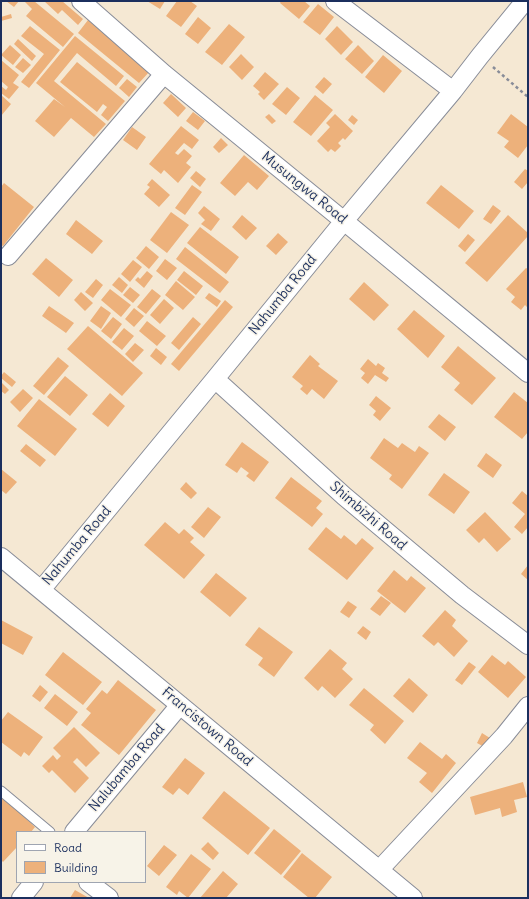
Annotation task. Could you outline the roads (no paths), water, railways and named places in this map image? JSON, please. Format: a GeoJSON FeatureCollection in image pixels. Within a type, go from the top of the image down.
{"type":"FeatureCollection","features":[{"type":"Feature","properties":{"kind":"street","name":"Musungwa Road"},"geometry":{"type":"LineString","coordinates":[[81,1],[164,74],[528,373]]}},
{"type":"Feature","properties":{"kind":"street"},"geometry":{"type":"LineString","coordinates":[[335,1],[453,91]]}},
{"type":"Feature","properties":{"kind":"street","name":"Nahumba Road"},"geometry":{"type":"LineString","coordinates":[[40,590],[526,1]]}},
{"type":"Feature","properties":{"kind":"street"},"geometry":{"type":"LineString","coordinates":[[8,256],[164,74]]}},
{"type":"Feature","properties":{"kind":"street","name":"Shimbizhi Road"},"geometry":{"type":"LineString","coordinates":[[215,379],[344,496],[462,595],[528,645]]}},
{"type":"Feature","properties":{"kind":"street","name":"Francistown Road"},"geometry":{"type":"LineString","coordinates":[[1,557],[413,898]]}},
{"type":"Feature","properties":{"kind":"street","name":"Nalubamba Road"},"geometry":{"type":"LineString","coordinates":[[75,831],[180,705]]}},
{"type":"Feature","properties":{"kind":"street"},"geometry":{"type":"LineString","coordinates":[[379,870],[504,736],[528,706]]}},
{"type":"Feature","properties":{"kind":"street"},"geometry":{"type":"LineString","coordinates":[[21,898],[33,883]]}},
{"type":"Feature","properties":{"kind":"street"},"geometry":{"type":"LineString","coordinates":[[89,883],[109,898]]}},
{"type":"Feature","properties":{"kind":"lane"},"geometry":{"type":"LineString","coordinates":[[1,791],[49,831]]}}]}
